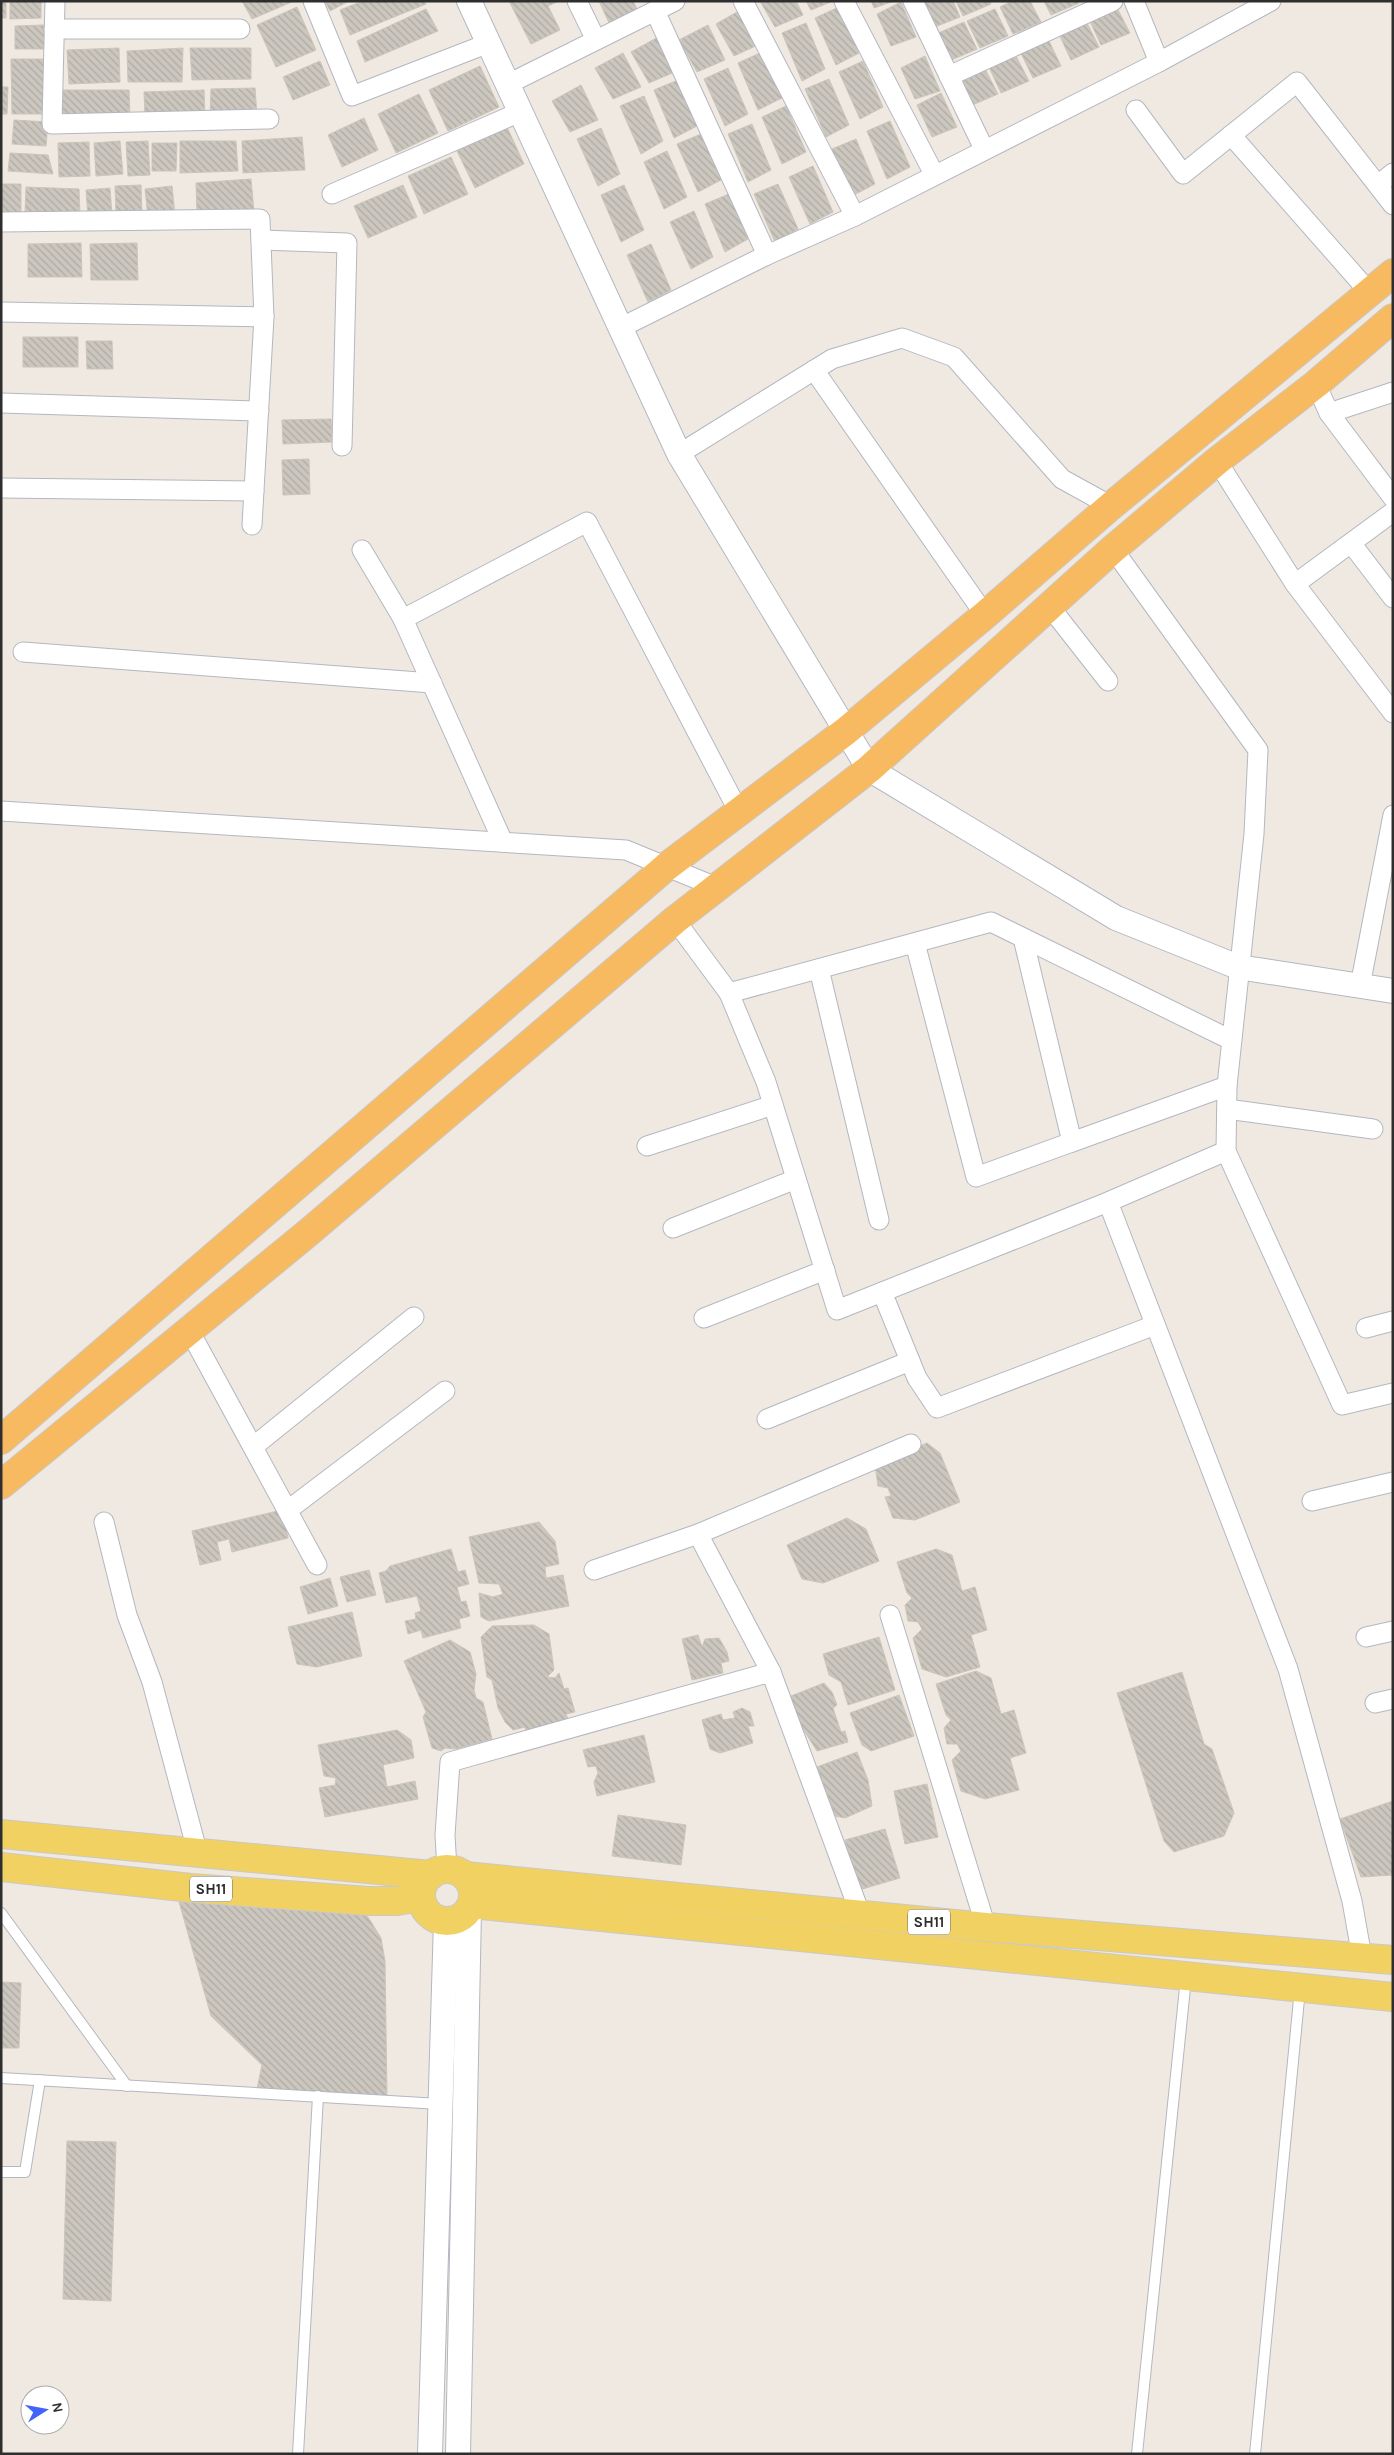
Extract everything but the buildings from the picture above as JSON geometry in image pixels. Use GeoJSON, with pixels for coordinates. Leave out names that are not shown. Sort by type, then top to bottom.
{"type":"FeatureCollection","features":[{"type":"Feature","properties":{"kind":"highway"},"geometry":{"type":"LineString","coordinates":[[1,1440],[666,866],[846,731],[985,616],[1111,506],[1393,273]]}},
{"type":"Feature","properties":{"kind":"highway"},"geometry":{"type":"LineString","coordinates":[[1,1485],[309,1232],[675,920],[869,769],[1114,549],[1217,461],[1316,384],[1393,318]]}},
{"type":"Feature","properties":{"kind":"main road"},"geometry":{"type":"LineString","coordinates":[[1,1834],[441,1879],[473,1889],[462,1912]]}},
{"type":"Feature","properties":{"kind":"main road","name":"SH11"},"geometry":{"type":"LineString","coordinates":[[1,1867],[201,1889],[369,1901],[397,1901],[441,1879],[986,1927],[1393,1960]]}},
{"type":"Feature","properties":{"kind":"main road","name":"SH11"},"geometry":{"type":"LineString","coordinates":[[441,1879],[427,1911],[432,1916],[462,1912],[1393,1997]]}},
{"type":"Feature","properties":{"kind":"street"},"geometry":{"type":"LineString","coordinates":[[54,1],[52,124],[269,120]]}},
{"type":"Feature","properties":{"kind":"street"},"geometry":{"type":"LineString","coordinates":[[313,1],[352,96],[489,43]]}},
{"type":"Feature","properties":{"kind":"street"},"geometry":{"type":"LineString","coordinates":[[469,1],[679,454],[869,769],[1116,918],[1238,967],[1393,991]]}},
{"type":"Feature","properties":{"kind":"street"},"geometry":{"type":"LineString","coordinates":[[577,1],[596,40]]}},
{"type":"Feature","properties":{"kind":"street"},"geometry":{"type":"LineString","coordinates":[[508,84],[675,1]]}},
{"type":"Feature","properties":{"kind":"street"},"geometry":{"type":"LineString","coordinates":[[743,1],[855,216]]}},
{"type":"Feature","properties":{"kind":"street"},"geometry":{"type":"LineString","coordinates":[[844,1],[934,174]]}},
{"type":"Feature","properties":{"kind":"street"},"geometry":{"type":"LineString","coordinates":[[913,1],[984,149]]}},
{"type":"Feature","properties":{"kind":"street"},"geometry":{"type":"LineString","coordinates":[[949,76],[1113,1]]}},
{"type":"Feature","properties":{"kind":"street"},"geometry":{"type":"LineString","coordinates":[[1134,1],[1159,62]]}},
{"type":"Feature","properties":{"kind":"street"},"geometry":{"type":"LineString","coordinates":[[620,328],[767,255],[855,216],[934,174],[1159,62],[1271,1]]}},
{"type":"Feature","properties":{"kind":"street"},"geometry":{"type":"LineString","coordinates":[[655,11],[767,255]]}},
{"type":"Feature","properties":{"kind":"street"},"geometry":{"type":"LineString","coordinates":[[54,29],[240,29]]}},
{"type":"Feature","properties":{"kind":"street"},"geometry":{"type":"LineString","coordinates":[[1136,110],[1183,174],[1297,82],[1393,205]]}},
{"type":"Feature","properties":{"kind":"street"},"geometry":{"type":"LineString","coordinates":[[332,194],[520,112]]}},
{"type":"Feature","properties":{"kind":"street"},"geometry":{"type":"LineString","coordinates":[[1231,135],[1370,293]]}},
{"type":"Feature","properties":{"kind":"street"},"geometry":{"type":"LineString","coordinates":[[1378,185],[1393,173]]}},
{"type":"Feature","properties":{"kind":"street"},"geometry":{"type":"LineString","coordinates":[[1,222],[260,219],[264,317],[252,524]]}},
{"type":"Feature","properties":{"kind":"street"},"geometry":{"type":"LineString","coordinates":[[261,240],[347,243],[342,446]]}},
{"type":"Feature","properties":{"kind":"street"},"geometry":{"type":"LineString","coordinates":[[1,312],[264,317]]}},
{"type":"Feature","properties":{"kind":"street"},"geometry":{"type":"LineString","coordinates":[[679,454],[832,359],[902,338],[954,357],[1062,479],[1111,506]]}},
{"type":"Feature","properties":{"kind":"street"},"geometry":{"type":"LineString","coordinates":[[814,370],[985,616]]}},
{"type":"Feature","properties":{"kind":"street"},"geometry":{"type":"LineString","coordinates":[[1316,384],[1329,413],[1385,476],[1393,498]]}},
{"type":"Feature","properties":{"kind":"street"},"geometry":{"type":"LineString","coordinates":[[1329,413],[1393,392]]}},
{"type":"Feature","properties":{"kind":"street"},"geometry":{"type":"LineString","coordinates":[[1,403],[259,411]]}},
{"type":"Feature","properties":{"kind":"street"},"geometry":{"type":"LineString","coordinates":[[1217,461],[1295,584],[1393,713]]}},
{"type":"Feature","properties":{"kind":"street"},"geometry":{"type":"LineString","coordinates":[[1,488],[254,491]]}},
{"type":"Feature","properties":{"kind":"street"},"geometry":{"type":"LineString","coordinates":[[1295,584],[1393,512]]}},
{"type":"Feature","properties":{"kind":"street"},"geometry":{"type":"LineString","coordinates":[[403,619],[587,522],[739,812]]}},
{"type":"Feature","properties":{"kind":"street"},"geometry":{"type":"LineString","coordinates":[[1351,543],[1393,598]]}},
{"type":"Feature","properties":{"kind":"street"},"geometry":{"type":"LineString","coordinates":[[1114,549],[1258,750],[1254,834],[1238,967],[1227,1086],[1226,1151],[1342,1405],[1393,1393]]}},
{"type":"Feature","properties":{"kind":"street"},"geometry":{"type":"LineString","coordinates":[[362,550],[403,619],[503,842]]}},
{"type":"Feature","properties":{"kind":"street"},"geometry":{"type":"LineString","coordinates":[[1050,607],[1108,681]]}},
{"type":"Feature","properties":{"kind":"street"},"geometry":{"type":"LineString","coordinates":[[22,652],[432,683]]}},
{"type":"Feature","properties":{"kind":"street"},"geometry":{"type":"LineString","coordinates":[[1,811],[626,850],[716,887]]}},
{"type":"Feature","properties":{"kind":"street"},"geometry":{"type":"LineString","coordinates":[[1360,986],[1393,815]]}},
{"type":"Feature","properties":{"kind":"street"},"geometry":{"type":"LineString","coordinates":[[675,920],[729,993],[774,1105],[837,1310],[1108,1202],[1226,1151]]}},
{"type":"Feature","properties":{"kind":"street"},"geometry":{"type":"LineString","coordinates":[[729,993],[991,922],[1232,1040]]}},
{"type":"Feature","properties":{"kind":"street"},"geometry":{"type":"LineString","coordinates":[[1023,938],[1072,1142]]}},
{"type":"Feature","properties":{"kind":"street"},"geometry":{"type":"LineString","coordinates":[[915,943],[976,1177],[1227,1086]]}},
{"type":"Feature","properties":{"kind":"street"},"geometry":{"type":"LineString","coordinates":[[819,969],[880,1220]]}},
{"type":"Feature","properties":{"kind":"street"},"geometry":{"type":"LineString","coordinates":[[647,1146],[774,1105]]}},
{"type":"Feature","properties":{"kind":"street"},"geometry":{"type":"LineString","coordinates":[[1227,1109],[1373,1129]]}},
{"type":"Feature","properties":{"kind":"street"},"geometry":{"type":"LineString","coordinates":[[673,1228],[796,1179]]}},
{"type":"Feature","properties":{"kind":"street"},"geometry":{"type":"LineString","coordinates":[[1108,1202],[1288,1669],[1352,1901],[1362,1957]]}},
{"type":"Feature","properties":{"kind":"street"},"geometry":{"type":"LineString","coordinates":[[704,1318],[825,1270]]}},
{"type":"Feature","properties":{"kind":"street"},"geometry":{"type":"LineString","coordinates":[[882,1292],[917,1378],[937,1408],[1155,1325]]}},
{"type":"Feature","properties":{"kind":"street"},"geometry":{"type":"LineString","coordinates":[[254,1446],[414,1317]]}},
{"type":"Feature","properties":{"kind":"street"},"geometry":{"type":"LineString","coordinates":[[1366,1328],[1393,1321]]}},
{"type":"Feature","properties":{"kind":"street"},"geometry":{"type":"LineString","coordinates":[[189,1330],[318,1565]]}},
{"type":"Feature","properties":{"kind":"street"},"geometry":{"type":"LineString","coordinates":[[767,1419],[910,1361]]}},
{"type":"Feature","properties":{"kind":"street"},"geometry":{"type":"LineString","coordinates":[[288,1510],[445,1391]]}},
{"type":"Feature","properties":{"kind":"street"},"geometry":{"type":"LineString","coordinates":[[594,1570],[698,1534],[911,1444]]}},
{"type":"Feature","properties":{"kind":"street"},"geometry":{"type":"LineString","coordinates":[[1312,1501],[1393,1482]]}},
{"type":"Feature","properties":{"kind":"street"},"geometry":{"type":"LineString","coordinates":[[104,1522],[127,1615],[152,1682],[198,1854]]}},
{"type":"Feature","properties":{"kind":"street"},"geometry":{"type":"LineString","coordinates":[[698,1534],[772,1672],[862,1916]]}},
{"type":"Feature","properties":{"kind":"street"},"geometry":{"type":"LineString","coordinates":[[890,1615],[986,1927]]}},
{"type":"Feature","properties":{"kind":"street"},"geometry":{"type":"LineString","coordinates":[[1366,1637],[1393,1631]]}},
{"type":"Feature","properties":{"kind":"street"},"geometry":{"type":"LineString","coordinates":[[441,1879],[450,1762],[772,1672]]}},
{"type":"Feature","properties":{"kind":"street"},"geometry":{"type":"LineString","coordinates":[[430,2454],[440,2104],[462,1912]]}},
{"type":"Feature","properties":{"kind":"street"},"geometry":{"type":"LineString","coordinates":[[458,2454],[462,1912]]}},
{"type":"Feature","properties":{"kind":"lane"},"geometry":{"type":"LineString","coordinates":[[1,1913],[127,2086]]}},
{"type":"Feature","properties":{"kind":"lane"},"geometry":{"type":"LineString","coordinates":[[1137,2454],[1186,1977]]}},
{"type":"Feature","properties":{"kind":"lane"},"geometry":{"type":"LineString","coordinates":[[1255,2454],[1300,1988]]}},
{"type":"Feature","properties":{"kind":"lane"},"geometry":{"type":"LineString","coordinates":[[1,2078],[440,2104]]}},
{"type":"Feature","properties":{"kind":"lane"},"geometry":{"type":"LineString","coordinates":[[1,2172],[25,2172],[40,2080]]}},
{"type":"Feature","properties":{"kind":"lane"},"geometry":{"type":"LineString","coordinates":[[298,2454],[318,2096]]}}]}
